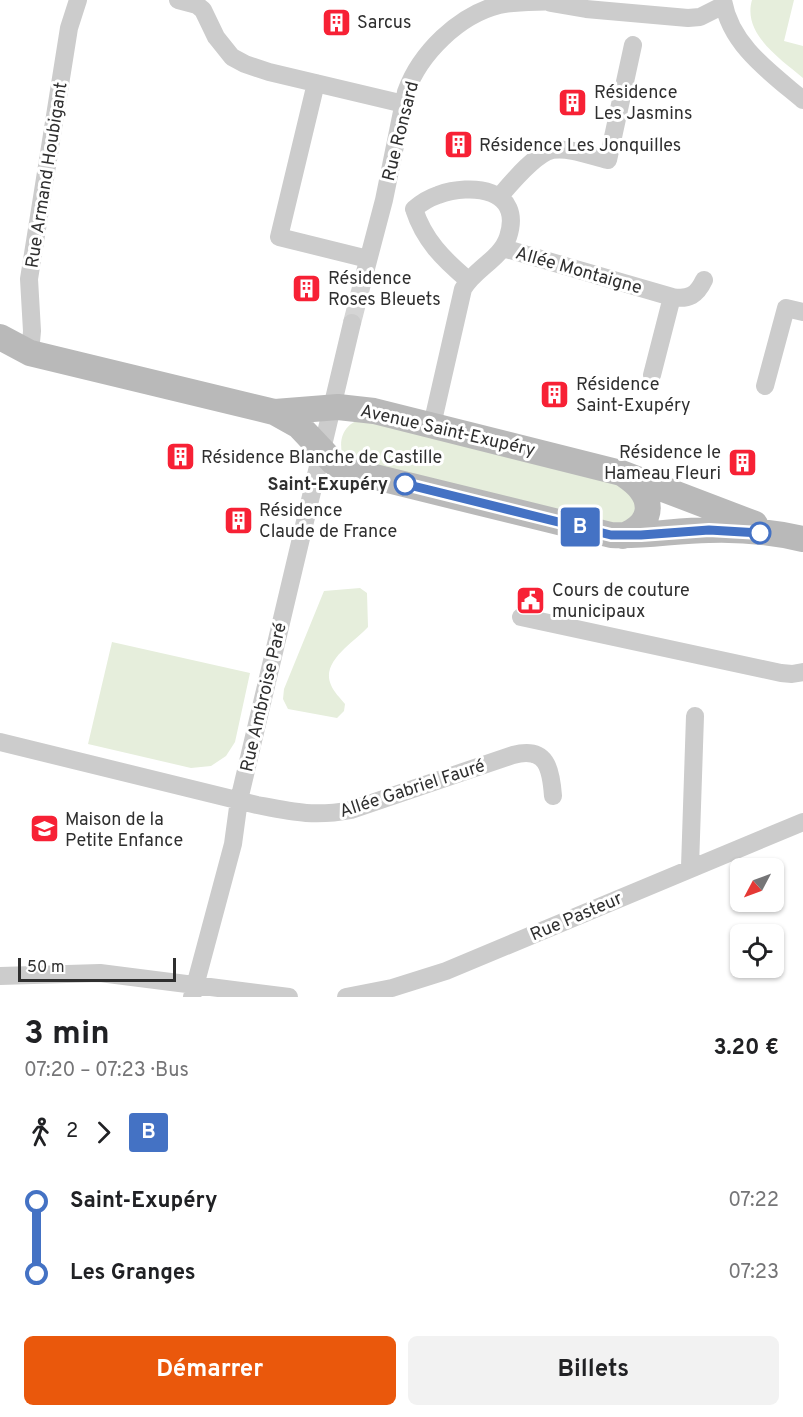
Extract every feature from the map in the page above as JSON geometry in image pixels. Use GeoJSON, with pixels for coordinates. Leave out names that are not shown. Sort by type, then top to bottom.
{"type":"FeatureCollection","features":[{"type":"Feature","properties":{"kind":"street","name":"Rue Armand Houbigant"},"geometry":{"type":"LineString","coordinates":[[30,352],[32,331],[29,279],[69,28],[78,0]]}},
{"type":"Feature","properties":{"kind":"street"},"geometry":{"type":"LineString","coordinates":[[178,0],[197,5],[203,10],[216,37],[232,57],[255,68],[404,104]]}},
{"type":"Feature","properties":{"kind":"street","name":"Rue Ronsard"},"geometry":{"type":"LineString","coordinates":[[316,83],[279,237],[366,268],[384,200],[410,81],[424,59],[440,41],[462,23],[500,5],[519,2],[557,1],[586,9],[688,18],[699,17],[724,2]]}},
{"type":"Feature","properties":{"kind":"street"},"geometry":{"type":"LineString","coordinates":[[724,2],[733,31],[750,53],[803,100]]}},
{"type":"Feature","properties":{"kind":"street"},"geometry":{"type":"LineString","coordinates":[[500,196],[515,179],[547,152],[563,150],[608,160],[633,45]]}},
{"type":"Feature","properties":{"kind":"street"},"geometry":{"type":"LineString","coordinates":[[384,200],[414,209],[431,198],[449,192],[492,192],[500,196],[510,214],[508,236],[503,248]]}},
{"type":"Feature","properties":{"kind":"street"},"geometry":{"type":"LineString","coordinates":[[414,209],[432,247],[468,280]]}},
{"type":"Feature","properties":{"kind":"street","name":"Allée Montaigne"},"geometry":{"type":"LineString","coordinates":[[432,425],[463,289],[468,280],[503,248],[672,297]]}},
{"type":"Feature","properties":{"kind":"street"},"geometry":{"type":"LineString","coordinates":[[652,375],[672,297],[688,298],[695,295],[704,280]]}},
{"type":"Feature","properties":{"kind":"street"},"geometry":{"type":"LineString","coordinates":[[765,386],[786,308],[803,312]]}},
{"type":"Feature","properties":{"kind":"street"},"geometry":{"type":"LineString","coordinates":[[331,408],[352,323]]}},
{"type":"Feature","properties":{"kind":"street","name":"Avenue Saint-Exupéry"},"geometry":{"type":"LineString","coordinates":[[0,337],[30,352],[274,412],[300,426],[333,462],[350,470],[623,536],[722,530],[766,533],[800,539]]}},
{"type":"Feature","properties":{"kind":"street","name":"Avenue Saint-Exupéry"},"geometry":{"type":"LineString","coordinates":[[0,357],[30,352]]}},
{"type":"Feature","properties":{"kind":"street","name":"Avenue Saint-Exupéry"},"geometry":{"type":"LineString","coordinates":[[274,412],[331,408],[360,409],[432,425],[621,473],[800,539]]}},
{"type":"Feature","properties":{"kind":"street","name":"Rue Ambroise Paré"},"geometry":{"type":"LineString","coordinates":[[194,991],[233,844],[239,800],[331,408]]}},
{"type":"Feature","properties":{"kind":"street","name":"Avenue Saint-Exupéry"},"geometry":{"type":"LineString","coordinates":[[621,473],[640,487],[645,495],[648,511],[644,524],[623,536]]}},
{"type":"Feature","properties":{"kind":"street"},"geometry":{"type":"LineString","coordinates":[[521,617],[781,673],[803,672]]}},
{"type":"Feature","properties":{"kind":"street"},"geometry":{"type":"LineString","coordinates":[[690,867],[694,716]]}},
{"type":"Feature","properties":{"kind":"street"},"geometry":{"type":"LineString","coordinates":[[0,742],[239,800]]}},
{"type":"Feature","properties":{"kind":"street","name":"Allée Gabriel Fauré"},"geometry":{"type":"LineString","coordinates":[[239,800],[295,812],[324,815],[360,807],[523,752],[531,752],[549,766],[552,774],[553,796]]}},
{"type":"Feature","properties":{"kind":"street","name":"Rue Pasteur"},"geometry":{"type":"LineString","coordinates":[[346,997],[392,988],[446,971],[690,867],[803,822]]}},
{"type":"Feature","properties":{"kind":"street"},"geometry":{"type":"LineString","coordinates":[[0,976],[100,973],[194,991],[289,997]]}},
{"type":"Feature","properties":{"kind":"green space"},"geometry":{"type":"Polygon","coordinates":[[[752,0],[794,0],[784,41],[803,46],[803,78],[775,54],[758,35],[750,12],[752,0]]]}},
{"type":"Feature","properties":{"kind":"green space"},"geometry":{"type":"Polygon","coordinates":[[[366,418],[501,450],[619,482],[637,499],[639,513],[630,524],[621,528],[354,464],[342,453],[343,434],[349,425],[366,418]]]}},
{"type":"Feature","properties":{"kind":"green space"},"geometry":{"type":"Polygon","coordinates":[[[360,588],[367,593],[368,627],[341,652],[330,668],[329,676],[332,687],[345,704],[344,711],[337,718],[288,709],[283,699],[284,689],[324,591],[360,588]]]}},
{"type":"Feature","properties":{"kind":"green space"},"geometry":{"type":"Polygon","coordinates":[[[112,642],[250,673],[235,742],[226,756],[211,766],[191,768],[88,744],[112,642]]]}},
{"type":"Feature","properties":{"kind":"tunnel"},"geometry":{"type":"LineString","coordinates":[[352,323],[364,276]]}},
{"type":"Feature","properties":{"kind":"bus line","name":"B"},"geometry":{"type":"LineString","coordinates":[[405,484],[611,535],[709,530],[760,533]]}},
{"type":"Feature","properties":{"kind":"place","name":"Sarcus"},"geometry":{"type":"Point","coordinates":[336,22]}},
{"type":"Feature","properties":{"kind":"place","name":"Résidence Les Jasmins"},"geometry":{"type":"Point","coordinates":[573,102]}},
{"type":"Feature","properties":{"kind":"place","name":"Résidence Les Jonquilles"},"geometry":{"type":"Point","coordinates":[458,145]}},
{"type":"Feature","properties":{"kind":"place","name":"Résidence Roses Bleuets"},"geometry":{"type":"Point","coordinates":[307,288]}},
{"type":"Feature","properties":{"kind":"place","name":"Résidence Saint-Exupéry"},"geometry":{"type":"Point","coordinates":[555,394]}},
{"type":"Feature","properties":{"kind":"place","name":"Résidence Blanche de Castille"},"geometry":{"type":"Point","coordinates":[180,457]}},
{"type":"Feature","properties":{"kind":"place","name":"Résidence le Hameau Fleuri"},"geometry":{"type":"Point","coordinates":[742,462]}},
{"type":"Feature","properties":{"kind":"place","name":"Saint-Exupéry"},"geometry":{"type":"Point","coordinates":[405,484]}},
{"type":"Feature","properties":{"kind":"place","name":"Résidence Claude de France"},"geometry":{"type":"Point","coordinates":[238,520]}},
{"type":"Feature","properties":{"kind":"place","name":"Cours de couture municipaux"},"geometry":{"type":"Point","coordinates":[531,600]}},
{"type":"Feature","properties":{"kind":"place","name":"Maison de la Petite Enfance"},"geometry":{"type":"Point","coordinates":[44,829]}}]}
